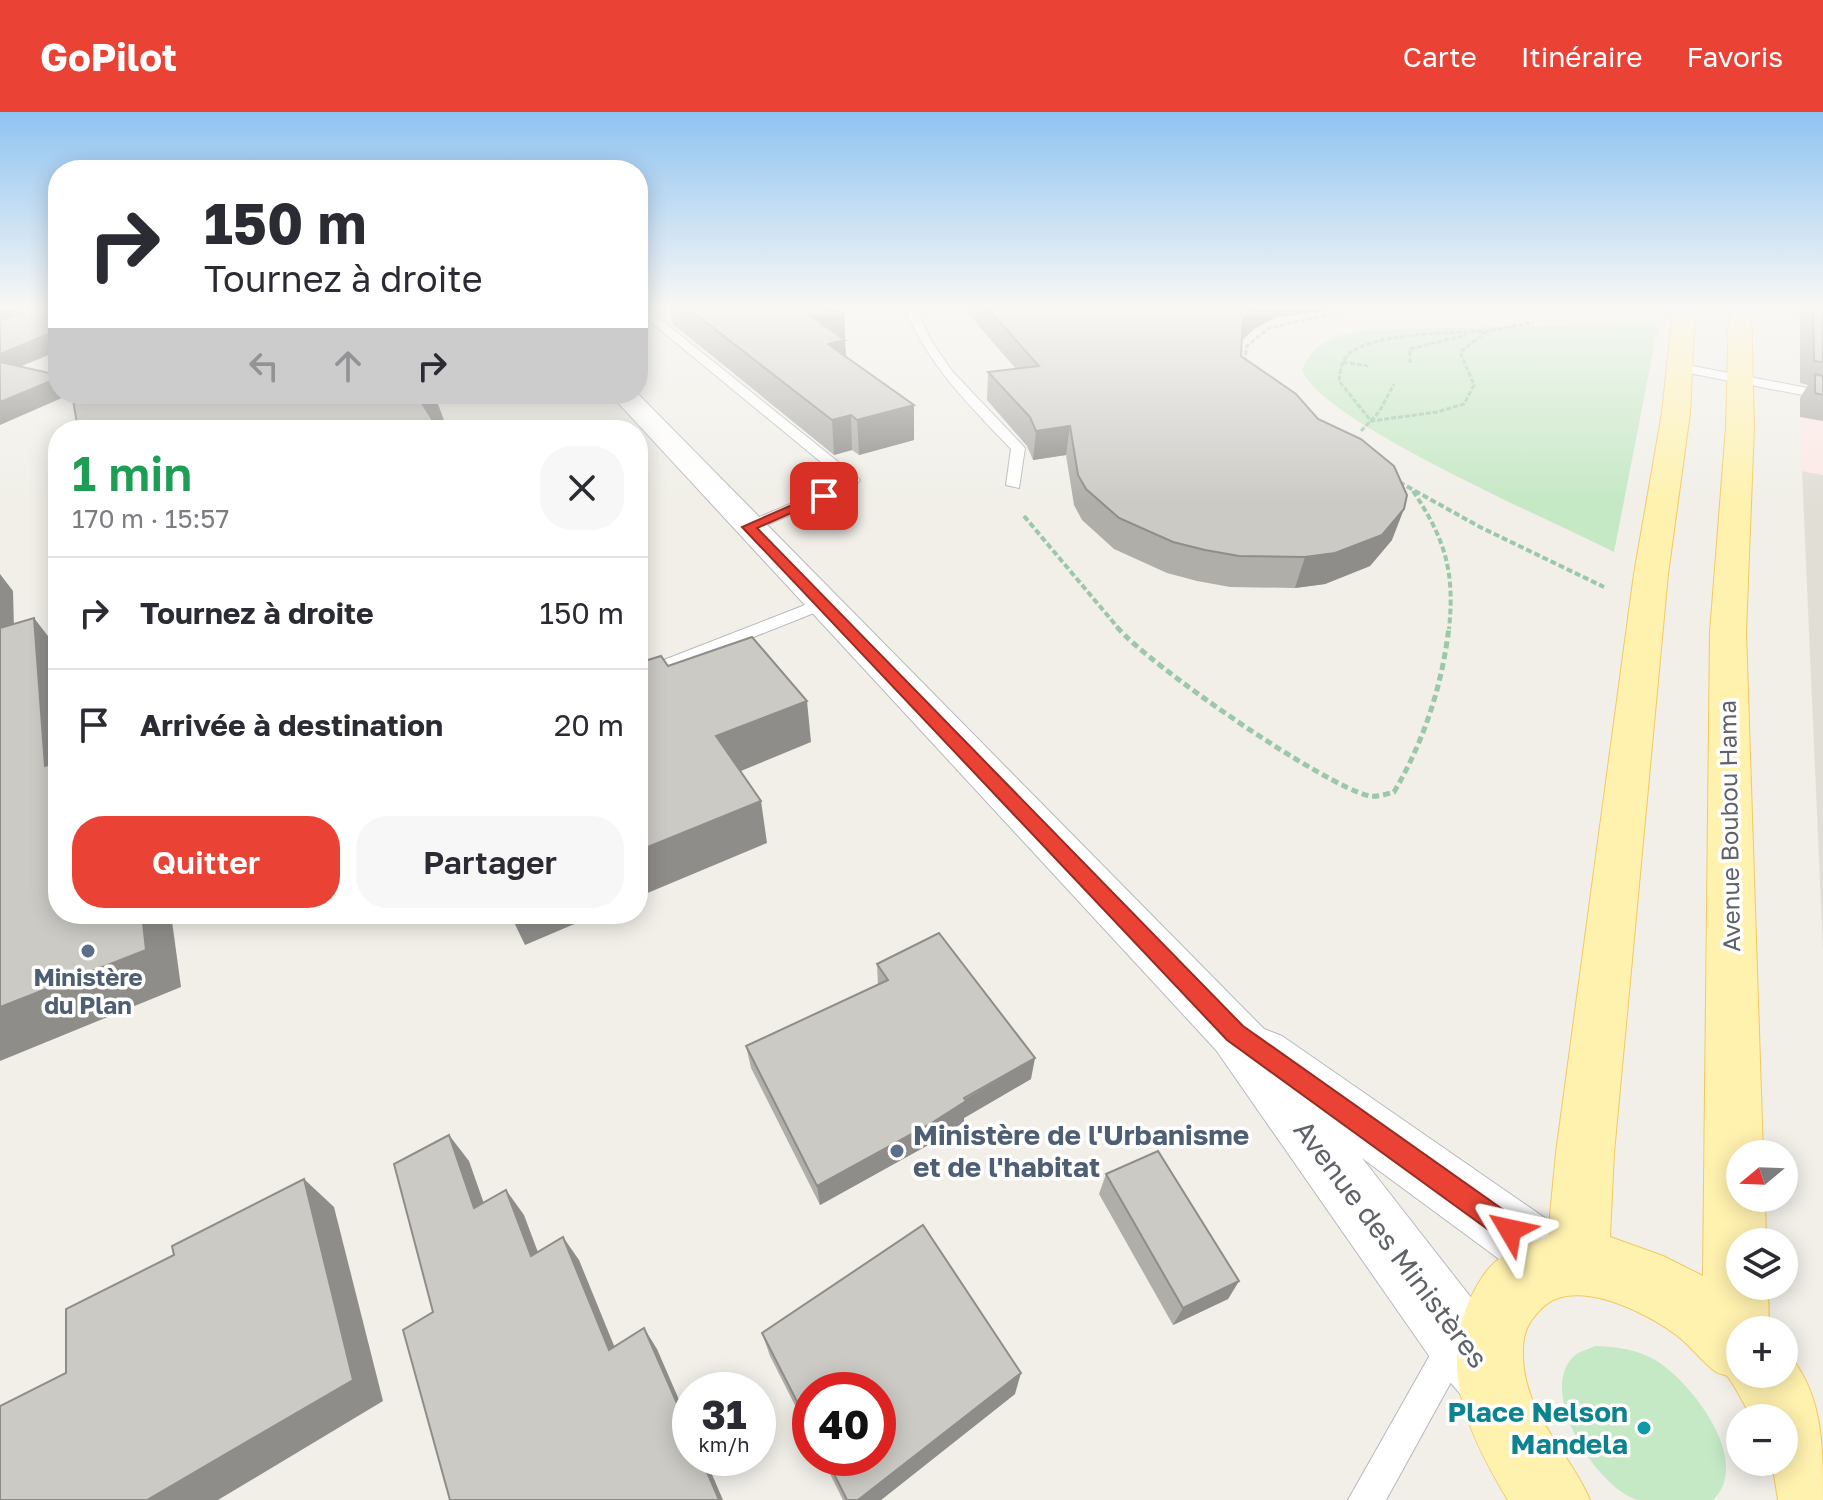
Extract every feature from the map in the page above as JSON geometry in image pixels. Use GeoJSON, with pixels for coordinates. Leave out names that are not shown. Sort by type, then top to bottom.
{"type":"FeatureCollection","features":[{"type":"Feature","properties":{"kind":"main road"},"geometry":{"type":"LineString","coordinates":[[1568,1265],[1585,1153],[1647,609],[1676,413],[1677,374]]}},
{"type":"Feature","properties":{"kind":"main road","name":"Avenue Boubou Hama"},"geometry":{"type":"LineString","coordinates":[[1738,374],[1740,427],[1728,632],[1768,1316]]}},
{"type":"Feature","properties":{"kind":"main road"},"geometry":{"type":"LineString","coordinates":[[1553,1500],[1536,1481],[1506,1428],[1474,1358],[1490,1335],[1502,1301],[1526,1278],[1568,1265],[1615,1269],[1657,1285],[1698,1310],[1726,1338]]}},
{"type":"Feature","properties":{"kind":"main road"},"geometry":{"type":"LineString","coordinates":[[1773,1388],[1813,1477],[1815,1500]]}},
{"type":"Feature","properties":{"kind":"street","name":"Avenue des Ministères"},"geometry":{"type":"LineString","coordinates":[[632,404],[648,420]]}},
{"type":"Feature","properties":{"kind":"street","name":"Avenue des Ministères"},"geometry":{"type":"LineString","coordinates":[[648,420],[1235,1033],[1474,1358]]}},
{"type":"Feature","properties":{"kind":"street","name":"Avenue des Ministères"},"geometry":{"type":"LineString","coordinates":[[1235,1033],[1568,1265]]}},
{"type":"Feature","properties":{"kind":"lane"},"geometry":{"type":"LineString","coordinates":[[721,374],[852,480],[849,485],[749,527]]}},
{"type":"Feature","properties":{"kind":"lane"},"geometry":{"type":"LineString","coordinates":[[947,374],[1018,448],[1014,485]]}},
{"type":"Feature","properties":{"kind":"lane"},"geometry":{"type":"LineString","coordinates":[[1715,374],[1823,395]]}},
{"type":"Feature","properties":{"kind":"lane"},"geometry":{"type":"LineString","coordinates":[[648,673],[823,603]]}},
{"type":"Feature","properties":{"kind":"lane"},"geometry":{"type":"LineString","coordinates":[[1366,1500],[1474,1358]]}},
{"type":"Feature","properties":{"kind":"path"},"geometry":{"type":"LineString","coordinates":[[1341,374],[1339,381],[1371,421]]}},
{"type":"Feature","properties":{"kind":"path"},"geometry":{"type":"LineString","coordinates":[[1371,421],[1437,412],[1464,404],[1474,385],[1469,374]]}},
{"type":"Feature","properties":{"kind":"path"},"geometry":{"type":"LineString","coordinates":[[1361,431],[1371,421],[1394,384]]}},
{"type":"Feature","properties":{"kind":"path"},"geometry":{"type":"LineString","coordinates":[[1387,475],[1647,609]]}},
{"type":"Feature","properties":{"kind":"path"},"geometry":{"type":"LineString","coordinates":[[1024,516],[1126,638],[1201,696],[1325,776],[1373,797],[1394,792],[1408,772],[1424,733],[1452,620],[1447,554],[1439,532],[1413,491]]}},
{"type":"Feature","properties":{"kind":"shaded area"},"geometry":{"type":"Polygon","coordinates":[[[1798,374],[1823,374],[1823,475],[1802,471],[1798,374]]]}},
{"type":"Feature","properties":{"kind":"shaded area"},"geometry":{"type":"Polygon","coordinates":[[[1802,471],[1823,475],[1823,951],[1802,471]]]}},
{"type":"Feature","properties":{"kind":"green space"},"geometry":{"type":"Polygon","coordinates":[[[1305,374],[1649,374],[1614,552],[1494,495],[1393,442],[1350,416],[1318,391],[1305,374]]]}},
{"type":"Feature","properties":{"kind":"green space","name":"Place Nelson Mandela"},"geometry":{"type":"Polygon","coordinates":[[[1595,1346],[1641,1353],[1669,1370],[1685,1385],[1700,1403],[1722,1444],[1726,1465],[1724,1484],[1713,1500],[1638,1500],[1622,1492],[1606,1478],[1577,1438],[1567,1416],[1562,1393],[1564,1373],[1573,1357],[1595,1346]]]}},
{"type":"Feature","properties":{"kind":"building"},"geometry":{"type":"Polygon","coordinates":[[[0,374],[48,374],[48,382],[0,402],[0,374]]]}},
{"type":"Feature","properties":{"kind":"building"},"geometry":{"type":"Polygon","coordinates":[[[772,374],[870,374],[914,405],[857,420],[851,415],[832,420],[772,374]]]}},
{"type":"Feature","properties":{"kind":"building"},"geometry":{"type":"Polygon","coordinates":[[[990,374],[1267,374],[1296,394],[1318,419],[1361,439],[1394,466],[1407,495],[1404,509],[1382,535],[1335,553],[1305,557],[1239,556],[1205,550],[1173,542],[1119,518],[1086,489],[1078,475],[1070,426],[1036,431],[1030,417],[990,374]]]}},
{"type":"Feature","properties":{"kind":"building"},"geometry":{"type":"Polygon","coordinates":[[[1815,374],[1823,376],[1823,395],[1815,393],[1815,374]]]}},
{"type":"Feature","properties":{"kind":"building"},"geometry":{"type":"Polygon","coordinates":[[[74,404],[423,404],[433,420],[76,420],[74,404]]]}},
{"type":"Feature","properties":{"kind":"building"},"geometry":{"type":"Polygon","coordinates":[[[34,618],[45,766],[48,765],[48,924],[143,924],[146,950],[0,1007],[0,628],[34,618]]]}},
{"type":"Feature","properties":{"kind":"building"},"geometry":{"type":"Polygon","coordinates":[[[752,637],[807,701],[716,736],[761,801],[648,847],[648,660],[661,656],[668,666],[752,637]]]}},
{"type":"Feature","properties":{"kind":"building"},"geometry":{"type":"Polygon","coordinates":[[[939,933],[1035,1058],[964,1098],[966,1101],[930,1124],[817,1186],[746,1046],[888,980],[877,964],[939,933]]]}},
{"type":"Feature","properties":{"kind":"building"},"geometry":{"type":"Polygon","coordinates":[[[449,1135],[474,1208],[506,1190],[531,1256],[563,1237],[609,1350],[644,1328],[672,1392],[672,1476],[709,1476],[719,1500],[450,1500],[403,1330],[433,1312],[394,1164],[449,1135]]]}},
{"type":"Feature","properties":{"kind":"building"},"geometry":{"type":"Polygon","coordinates":[[[1158,1151],[1239,1281],[1183,1308],[1106,1174],[1158,1151]]]}},
{"type":"Feature","properties":{"kind":"building"},"geometry":{"type":"Polygon","coordinates":[[[304,1179],[353,1380],[147,1500],[0,1500],[0,1406],[66,1373],[66,1309],[174,1255],[172,1246],[304,1179]]]}},
{"type":"Feature","properties":{"kind":"building"},"geometry":{"type":"Polygon","coordinates":[[[923,1225],[1021,1373],[896,1470],[896,1372],[792,1372],[792,1392],[762,1333],[923,1225]]]}},
{"type":"Feature","properties":{"kind":"building"},"geometry":{"type":"Polygon","coordinates":[[[835,1476],[889,1476],[858,1500],[847,1500],[835,1476]]]}},
{"type":"Feature","properties":{"kind":"place","name":"Ministère du Plan"},"geometry":{"type":"Point","coordinates":[88,951]}},
{"type":"Feature","properties":{"kind":"place","name":"Ministère de l'Urbanisme et de l'habitat"},"geometry":{"type":"Point","coordinates":[897,1151]}},
{"type":"Feature","properties":{"kind":"place","name":"Place Nelson Mandela"},"geometry":{"type":"Point","coordinates":[1644,1428]}},
{"type":"Feature","properties":{"kind":"route"},"geometry":{"type":"LineString","coordinates":[[824,496],[749,527],[1235,1033],[1510,1230]]}}]}
